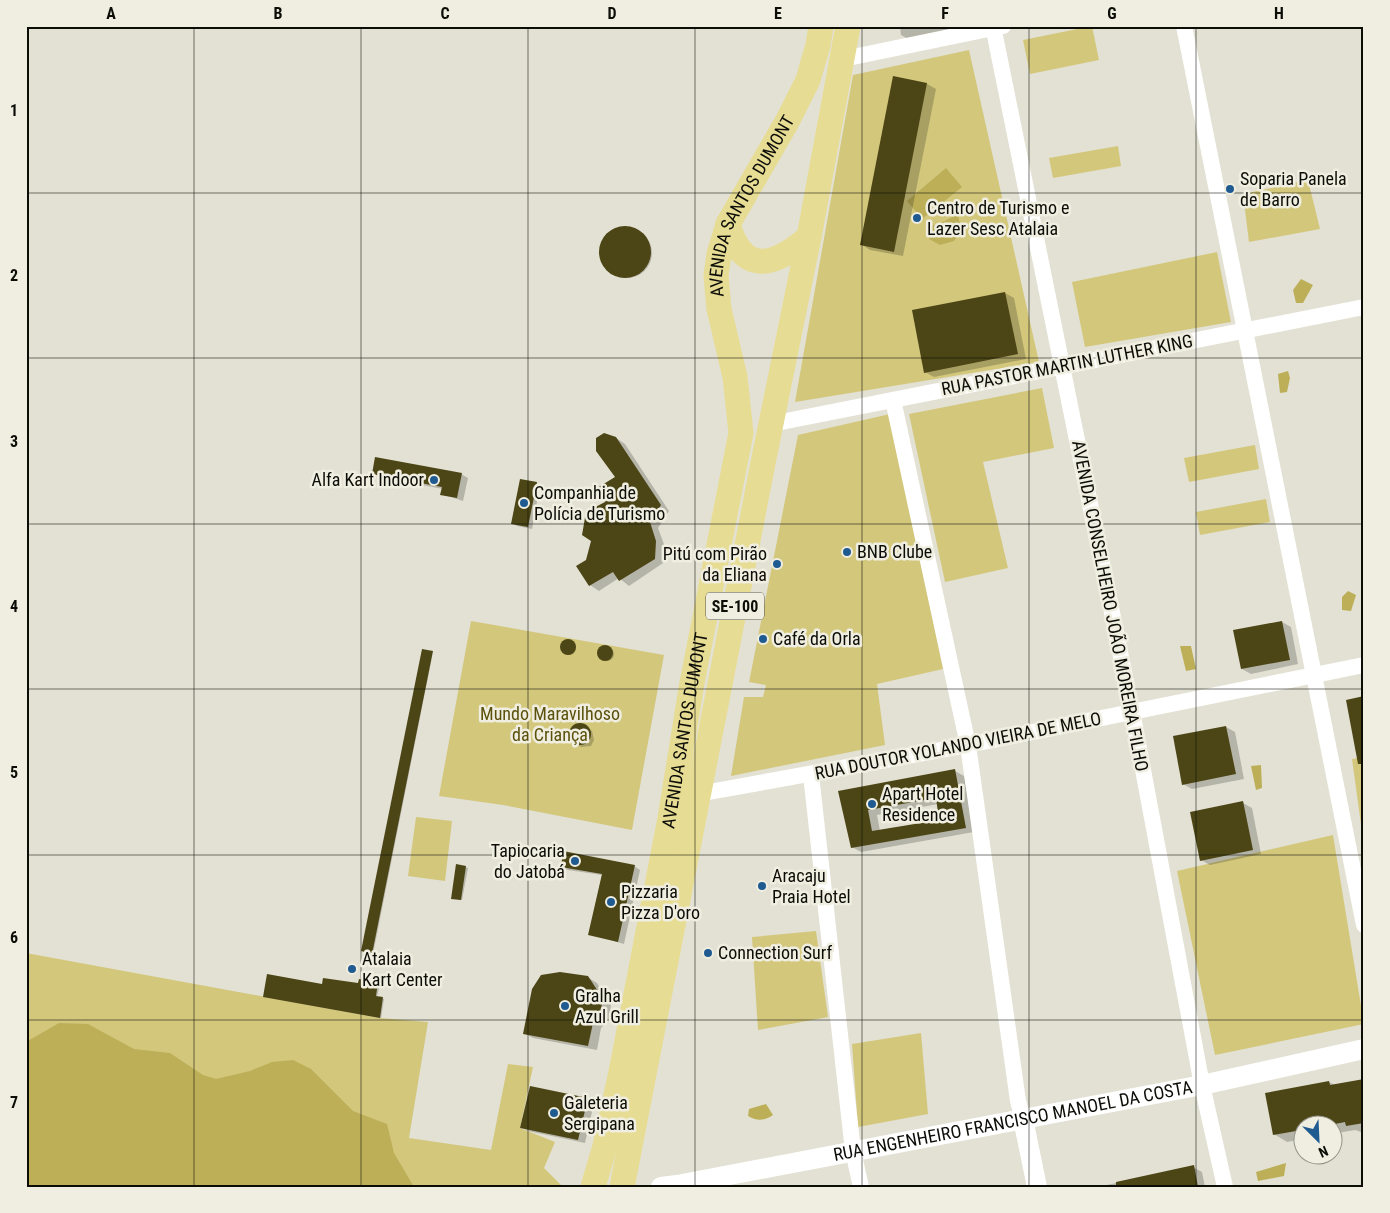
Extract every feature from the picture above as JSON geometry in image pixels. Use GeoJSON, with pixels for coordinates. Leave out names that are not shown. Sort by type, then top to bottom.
{"type":"FeatureCollection","features":[{"type":"Feature","properties":{"kind":"main road","name":"AVENIDA SANTOS DUMONT"},"geometry":{"type":"LineString","coordinates":[[593,1187],[605,1146],[621,1072],[670,818],[692,683],[741,433],[738,394],[720,309],[716,276],[728,224],[788,120],[808,80],[818,45],[821,26]]}},
{"type":"Feature","properties":{"kind":"main road","name":"AVENIDA SANTOS DUMONT"},"geometry":{"type":"LineString","coordinates":[[622,1187],[771,424],[810,237],[848,26]]}},
{"type":"Feature","properties":{"kind":"main road"},"geometry":{"type":"LineString","coordinates":[[728,224],[738,248],[756,262],[766,262],[782,257],[810,237]]}},
{"type":"Feature","properties":{"kind":"main road"},"geometry":{"type":"LineString","coordinates":[[682,650],[692,683]]}},
{"type":"Feature","properties":{"kind":"street"},"geometry":{"type":"LineString","coordinates":[[1184,26],[1364,925]]}},
{"type":"Feature","properties":{"kind":"street"},"geometry":{"type":"LineString","coordinates":[[843,59],[997,27]]}},
{"type":"Feature","properties":{"kind":"street","name":"AVENIDA CONSELHEIRO JOÃO MOREIRA FILHO"},"geometry":{"type":"LineString","coordinates":[[997,27],[1061,365],[1132,711],[1202,1085],[1225,1187]]}},
{"type":"Feature","properties":{"kind":"street","name":"RUA PASTOR MARTIN LUTHER KING"},"geometry":{"type":"LineString","coordinates":[[771,424],[1061,365],[1364,307]]}},
{"type":"Feature","properties":{"kind":"street"},"geometry":{"type":"LineString","coordinates":[[893,400],[968,746],[1018,1101],[1037,1187]]}},
{"type":"Feature","properties":{"kind":"street","name":"RUA DOUTOR YOLANDO VIEIRA DE MELO"},"geometry":{"type":"LineString","coordinates":[[698,794],[968,746],[1364,665]]}},
{"type":"Feature","properties":{"kind":"street"},"geometry":{"type":"LineString","coordinates":[[812,775],[853,1151],[861,1187]]}},
{"type":"Feature","properties":{"kind":"street","name":"RUA ENGENHEIRO FRANCISCO MANOEL DA COSTA"},"geometry":{"type":"LineString","coordinates":[[672,1186],[1202,1085],[1364,1049]]}},
{"type":"Feature","properties":{"kind":"green space"},"geometry":{"type":"Polygon","coordinates":[[[1092,26],[1099,60],[1030,74],[1023,40],[1092,26]]]}},
{"type":"Feature","properties":{"kind":"green space","name":"Centro de Turismo e Lazer Sesc Atalaia"},"geometry":{"type":"Polygon","coordinates":[[[969,50],[1039,362],[795,402],[853,75],[969,50]]]}},
{"type":"Feature","properties":{"kind":"green space"},"geometry":{"type":"Polygon","coordinates":[[[1118,146],[1121,166],[1053,178],[1049,158],[1118,146]]]}},
{"type":"Feature","properties":{"kind":"green space"},"geometry":{"type":"Polygon","coordinates":[[[1308,180],[1320,229],[1249,242],[1243,194],[1308,180]]]}},
{"type":"Feature","properties":{"kind":"green space"},"geometry":{"type":"Polygon","coordinates":[[[1217,252],[1231,322],[1085,347],[1072,282],[1217,252]]]}},
{"type":"Feature","properties":{"kind":"green space"},"geometry":{"type":"Polygon","coordinates":[[[1042,388],[1054,448],[983,462],[1008,568],[945,582],[909,414],[1042,388]]]}},
{"type":"Feature","properties":{"kind":"green space","name":"BNB Clube"},"geometry":{"type":"Polygon","coordinates":[[[890,414],[943,669],[877,684],[885,745],[731,776],[744,697],[763,697],[766,685],[749,682],[798,435],[890,414]]]}},
{"type":"Feature","properties":{"kind":"green space"},"geometry":{"type":"Polygon","coordinates":[[[1255,445],[1259,469],[1189,482],[1184,458],[1255,445]]]}},
{"type":"Feature","properties":{"kind":"green space"},"geometry":{"type":"Polygon","coordinates":[[[1266,499],[1270,522],[1200,535],[1196,512],[1266,499]]]}},
{"type":"Feature","properties":{"kind":"green space","name":"Mundo Maravilhoso da Criança"},"geometry":{"type":"Polygon","coordinates":[[[471,621],[664,655],[632,830],[503,805],[439,796],[471,621]]]}},
{"type":"Feature","properties":{"kind":"green space"},"geometry":{"type":"Polygon","coordinates":[[[1364,757],[1364,846],[1352,759],[1364,757]]]}},
{"type":"Feature","properties":{"kind":"green space"},"geometry":{"type":"Polygon","coordinates":[[[416,817],[452,821],[445,881],[408,876],[416,817]]]}},
{"type":"Feature","properties":{"kind":"green space"},"geometry":{"type":"Polygon","coordinates":[[[1333,835],[1364,1024],[1215,1055],[1177,871],[1333,835]]]}},
{"type":"Feature","properties":{"kind":"green space"},"geometry":{"type":"Polygon","coordinates":[[[816,931],[828,1017],[758,1030],[752,937],[816,931]]]}},
{"type":"Feature","properties":{"kind":"green space"},"geometry":{"type":"Polygon","coordinates":[[[26,953],[380,1018],[428,1022],[409,1138],[491,1150],[508,1064],[533,1067],[520,1128],[555,1142],[544,1168],[563,1187],[26,1187],[26,953]]]}},
{"type":"Feature","properties":{"kind":"green space"},"geometry":{"type":"Polygon","coordinates":[[[921,1033],[928,1114],[858,1127],[852,1044],[921,1033]]]}},
{"type":"Feature","properties":{"kind":"shaded area"},"geometry":{"type":"Polygon","coordinates":[[[946,168],[962,187],[922,219],[907,201],[946,168]]]}},
{"type":"Feature","properties":{"kind":"shaded area"},"geometry":{"type":"Polygon","coordinates":[[[958,215],[961,230],[954,241],[940,245],[929,239],[931,225],[939,224],[958,215]]]}},
{"type":"Feature","properties":{"kind":"shaded area"},"geometry":{"type":"Polygon","coordinates":[[[1301,279],[1313,285],[1303,303],[1296,303],[1293,290],[1301,279]]]}},
{"type":"Feature","properties":{"kind":"shaded area"},"geometry":{"type":"Polygon","coordinates":[[[1288,371],[1290,378],[1287,392],[1280,393],[1278,374],[1288,371]]]}},
{"type":"Feature","properties":{"kind":"shaded area"},"geometry":{"type":"Polygon","coordinates":[[[1348,591],[1356,595],[1351,611],[1342,610],[1342,597],[1348,591]]]}},
{"type":"Feature","properties":{"kind":"shaded area"},"geometry":{"type":"Polygon","coordinates":[[[1180,646],[1191,646],[1196,669],[1186,671],[1180,646]]]}},
{"type":"Feature","properties":{"kind":"shaded area"},"geometry":{"type":"Polygon","coordinates":[[[1261,765],[1262,788],[1256,790],[1251,766],[1261,765]]]}},
{"type":"Feature","properties":{"kind":"shaded area"},"geometry":{"type":"Polygon","coordinates":[[[59,1023],[88,1024],[134,1049],[170,1053],[203,1075],[216,1079],[250,1071],[272,1062],[293,1060],[311,1069],[353,1111],[387,1124],[394,1153],[414,1187],[26,1187],[26,1042],[59,1023]]]}},
{"type":"Feature","properties":{"kind":"shaded area"},"geometry":{"type":"Polygon","coordinates":[[[766,1104],[773,1115],[760,1120],[748,1116],[749,1109],[766,1104]]]}},
{"type":"Feature","properties":{"kind":"shaded area"},"geometry":{"type":"Polygon","coordinates":[[[1286,1163],[1284,1176],[1258,1181],[1256,1172],[1286,1163]]]}},
{"type":"Feature","properties":{"kind":"building"},"geometry":{"type":"Polygon","coordinates":[[[893,76],[927,83],[894,252],[860,245],[893,76]]]}},
{"type":"Feature","properties":{"kind":"building"},"geometry":{"type":"Polygon","coordinates":[[[625,226],[635,228],[643,234],[649,242],[651,252],[649,262],[643,270],[635,276],[625,278],[615,276],[607,270],[601,262],[599,252],[601,242],[607,234],[615,228],[625,226]]]}},
{"type":"Feature","properties":{"kind":"building"},"geometry":{"type":"Polygon","coordinates":[[[1005,292],[1018,354],[924,373],[912,310],[1005,292]]]}},
{"type":"Feature","properties":{"kind":"building"},"geometry":{"type":"Polygon","coordinates":[[[604,433],[616,437],[661,505],[650,522],[656,541],[655,559],[619,581],[613,572],[589,586],[576,566],[586,560],[591,541],[582,535],[586,512],[605,502],[597,488],[615,477],[596,451],[596,438],[604,433]]]}},
{"type":"Feature","properties":{"kind":"building","name":"Alfa Kart Indoor"},"geometry":{"type":"Polygon","coordinates":[[[375,457],[462,473],[457,498],[440,495],[442,487],[372,474],[375,457]]]}},
{"type":"Feature","properties":{"kind":"building","name":"Companhia de Polícia de Turismo"},"geometry":{"type":"Polygon","coordinates":[[[520,479],[537,482],[528,527],[511,524],[520,479]]]}},
{"type":"Feature","properties":{"kind":"building"},"geometry":{"type":"Polygon","coordinates":[[[1282,621],[1290,660],[1241,669],[1233,630],[1282,621]]]}},
{"type":"Feature","properties":{"kind":"building"},"geometry":{"type":"Polygon","coordinates":[[[568,639],[574,641],[576,647],[574,653],[568,655],[562,653],[560,647],[562,641],[568,639]]]}},
{"type":"Feature","properties":{"kind":"building"},"geometry":{"type":"Polygon","coordinates":[[[605,645],[611,647],[613,653],[611,659],[605,661],[599,659],[597,653],[599,647],[605,645]]]}},
{"type":"Feature","properties":{"kind":"building"},"geometry":{"type":"Polygon","coordinates":[[[422,649],[433,651],[372,954],[361,951],[422,649]]]}},
{"type":"Feature","properties":{"kind":"building"},"geometry":{"type":"Polygon","coordinates":[[[1364,696],[1364,764],[1358,764],[1346,700],[1364,696]]]}},
{"type":"Feature","properties":{"kind":"building"},"geometry":{"type":"Polygon","coordinates":[[[576,723],[584,723],[591,730],[591,738],[584,745],[576,745],[569,738],[569,730],[576,723]]]}},
{"type":"Feature","properties":{"kind":"building"},"geometry":{"type":"Polygon","coordinates":[[[1226,726],[1236,774],[1182,785],[1173,736],[1226,726]]]}},
{"type":"Feature","properties":{"kind":"building","name":"Apart Hotel Residence"},"geometry":{"type":"Polygon","coordinates":[[[955,769],[966,828],[851,848],[838,791],[955,769]],[[936,798],[868,810],[872,831],[939,820],[936,798]]]}},
{"type":"Feature","properties":{"kind":"building"},"geometry":{"type":"Polygon","coordinates":[[[1243,801],[1253,850],[1200,861],[1190,812],[1243,801]]]}},
{"type":"Feature","properties":{"kind":"building","name":"Pizzaria Pizza D'oro"},"geometry":{"type":"Polygon","coordinates":[[[563,851],[635,865],[618,942],[588,935],[602,874],[561,867],[563,851]]]}},
{"type":"Feature","properties":{"kind":"building"},"geometry":{"type":"Polygon","coordinates":[[[456,864],[466,866],[461,900],[451,899],[456,864]]]}},
{"type":"Feature","properties":{"kind":"building","name":"Gralha Azul Grill"},"geometry":{"type":"Polygon","coordinates":[[[560,972],[588,976],[603,999],[600,1013],[593,1023],[588,1046],[523,1034],[532,989],[541,975],[560,972]]]}},
{"type":"Feature","properties":{"kind":"building"},"geometry":{"type":"Polygon","coordinates":[[[267,974],[322,984],[323,978],[358,983],[359,979],[378,982],[376,996],[383,997],[380,1018],[263,997],[267,974]]]}},
{"type":"Feature","properties":{"kind":"building"},"geometry":{"type":"Polygon","coordinates":[[[1364,1079],[1364,1123],[1346,1126],[1345,1122],[1342,1123],[1342,1116],[1292,1116],[1292,1132],[1273,1135],[1265,1093],[1329,1081],[1330,1085],[1364,1079]]]}},
{"type":"Feature","properties":{"kind":"building","name":"Galeteria Sergipana"},"geometry":{"type":"Polygon","coordinates":[[[530,1086],[588,1098],[578,1140],[520,1128],[530,1086]]]}},
{"type":"Feature","properties":{"kind":"building"},"geometry":{"type":"Polygon","coordinates":[[[1194,1165],[1198,1187],[1116,1187],[1116,1182],[1194,1165]]]}},
{"type":"Feature","properties":{"kind":"place","name":"Soparia Panela de Barro"},"geometry":{"type":"Point","coordinates":[1230,189]}},
{"type":"Feature","properties":{"kind":"place","name":"Centro de Turismo e Lazer Sesc Atalaia"},"geometry":{"type":"Point","coordinates":[917,218]}},
{"type":"Feature","properties":{"kind":"place","name":"Alfa Kart Indoor"},"geometry":{"type":"Point","coordinates":[434,480]}},
{"type":"Feature","properties":{"kind":"place","name":"Companhia de Polícia de Turismo"},"geometry":{"type":"Point","coordinates":[524,503]}},
{"type":"Feature","properties":{"kind":"place","name":"BNB Clube"},"geometry":{"type":"Point","coordinates":[847,552]}},
{"type":"Feature","properties":{"kind":"place","name":"Pitú com Pirão da Eliana"},"geometry":{"type":"Point","coordinates":[777,564]}},
{"type":"Feature","properties":{"kind":"place","name":"Café da Orla"},"geometry":{"type":"Point","coordinates":[763,639]}},
{"type":"Feature","properties":{"kind":"place","name":"Apart Hotel Residence"},"geometry":{"type":"Point","coordinates":[872,804]}},
{"type":"Feature","properties":{"kind":"place","name":"Tapiocaria do Jatobá"},"geometry":{"type":"Point","coordinates":[575,861]}},
{"type":"Feature","properties":{"kind":"place","name":"Aracaju Praia Hotel"},"geometry":{"type":"Point","coordinates":[762,886]}},
{"type":"Feature","properties":{"kind":"place","name":"Pizzaria Pizza D'oro"},"geometry":{"type":"Point","coordinates":[611,902]}},
{"type":"Feature","properties":{"kind":"place","name":"Connection Surf"},"geometry":{"type":"Point","coordinates":[708,953]}},
{"type":"Feature","properties":{"kind":"place","name":"Atalaia Kart Center"},"geometry":{"type":"Point","coordinates":[352,969]}},
{"type":"Feature","properties":{"kind":"place","name":"Gralha Azul Grill"},"geometry":{"type":"Point","coordinates":[565,1006]}},
{"type":"Feature","properties":{"kind":"place","name":"Galeteria Sergipana"},"geometry":{"type":"Point","coordinates":[554,1113]}}]}
